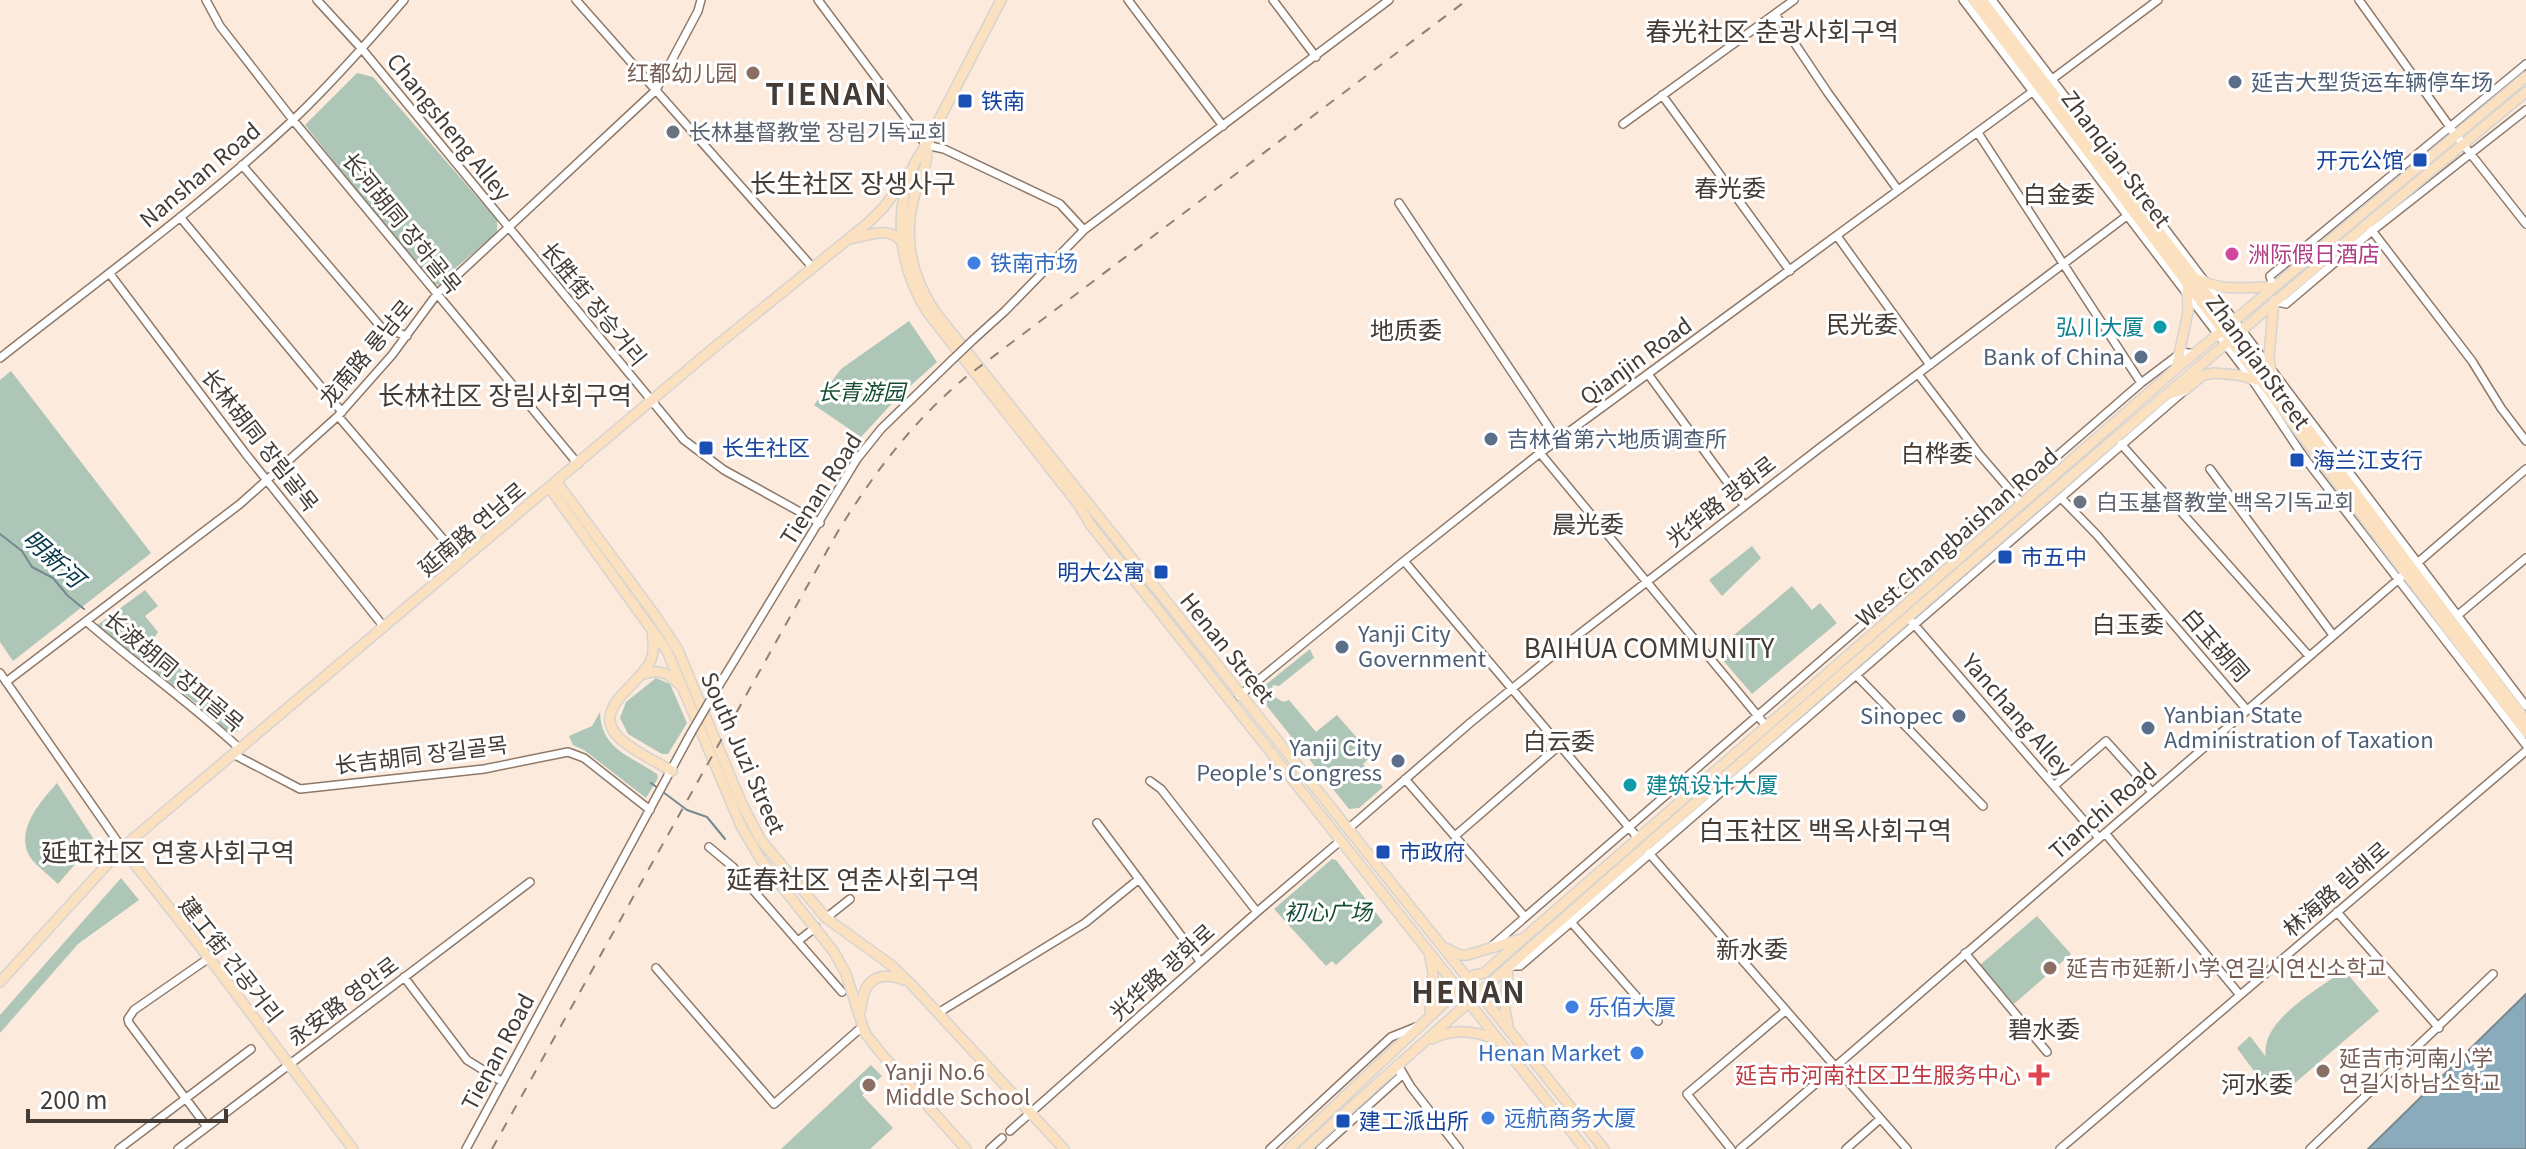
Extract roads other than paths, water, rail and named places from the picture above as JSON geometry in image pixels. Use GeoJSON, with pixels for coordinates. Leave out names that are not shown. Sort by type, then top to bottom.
{"type":"FeatureCollection","features":[{"type":"Feature","properties":{"kind":"main road"},"geometry":{"type":"LineString","coordinates":[[901,241],[903,205],[913,165],[1001,0]]}},
{"type":"Feature","properties":{"kind":"main road","name":"Zhanqian Street"},"geometry":{"type":"LineString","coordinates":[[1973,0],[2043,85],[2130,214],[2189,278]]}},
{"type":"Feature","properties":{"kind":"main road","name":"Zhanqian Street"},"geometry":{"type":"LineString","coordinates":[[1982,0],[2234,337]]}},
{"type":"Feature","properties":{"kind":"main road","name":"West Changbaishan Road"},"geometry":{"type":"LineString","coordinates":[[1289,1149],[1470,978],[1484,973],[1644,846],[1767,727],[2176,369],[2453,130],[2526,77]]}},
{"type":"Feature","properties":{"kind":"main road","name":"West Changbaishan Road"},"geometry":{"type":"LineString","coordinates":[[1305,1149],[1644,846],[1911,621],[2017,522],[2274,301],[2369,227],[2526,92]]}},
{"type":"Feature","properties":{"kind":"main road","name":"Henan Street"},"geometry":{"type":"LineString","coordinates":[[926,145],[928,162],[915,193],[910,256],[915,273],[936,313],[1604,1149]]}},
{"type":"Feature","properties":{"kind":"main road","name":"延南路 연남로"},"geometry":{"type":"LineString","coordinates":[[0,982],[122,848],[711,350],[848,239],[884,207],[913,165]]}},
{"type":"Feature","properties":{"kind":"main road"},"geometry":{"type":"LineString","coordinates":[[848,239],[884,233],[897,236],[901,241]]}},
{"type":"Feature","properties":{"kind":"main road","name":"Henan Street"},"geometry":{"type":"LineString","coordinates":[[901,241],[911,284],[928,313],[1339,842],[1428,949],[1585,1149]]}},
{"type":"Feature","properties":{"kind":"main road"},"geometry":{"type":"LineString","coordinates":[[2168,270],[2207,284],[2244,290],[2273,287]]}},
{"type":"Feature","properties":{"kind":"main road"},"geometry":{"type":"LineString","coordinates":[[2176,369],[2182,352],[2189,278]]}},
{"type":"Feature","properties":{"kind":"main road"},"geometry":{"type":"LineString","coordinates":[[2167,395],[2186,389],[2203,375],[2214,373],[2267,380],[2274,301]]}},
{"type":"Feature","properties":{"kind":"main road","name":"ZhanqianStreet"},"geometry":{"type":"LineString","coordinates":[[2234,337],[2526,732]]}},
{"type":"Feature","properties":{"kind":"main road","name":"South Juzi Street"},"geometry":{"type":"LineString","coordinates":[[553,484],[673,662],[741,826],[761,860],[834,952],[846,974],[863,1026],[873,1045],[966,1149]]}},
{"type":"Feature","properties":{"kind":"main road","name":"South Juzi Street"},"geometry":{"type":"LineString","coordinates":[[553,484],[655,615],[678,650],[741,802],[760,839],[826,918],[891,965],[1064,1149]]}},
{"type":"Feature","properties":{"kind":"main road"},"geometry":{"type":"LineString","coordinates":[[2017,522],[2024,530]]}},
{"type":"Feature","properties":{"kind":"main road","name":"ZhanqianStreet"},"geometry":{"type":"LineString","coordinates":[[2409,570],[2526,721]]}},
{"type":"Feature","properties":{"kind":"main road"},"geometry":{"type":"LineString","coordinates":[[1163,615],[1172,608]]}},
{"type":"Feature","properties":{"kind":"main road"},"geometry":{"type":"LineString","coordinates":[[652,628],[653,656],[641,675],[613,705],[612,727],[624,743],[670,776]]}},
{"type":"Feature","properties":{"kind":"main road"},"geometry":{"type":"LineString","coordinates":[[641,675],[652,671],[663,672],[685,692]]}},
{"type":"Feature","properties":{"kind":"main road","name":"建工街 건공거리"},"geometry":{"type":"LineString","coordinates":[[122,848],[353,1149]]}},
{"type":"Feature","properties":{"kind":"main road"},"geometry":{"type":"LineString","coordinates":[[1442,944],[1460,955],[1523,939]]}},
{"type":"Feature","properties":{"kind":"main road"},"geometry":{"type":"LineString","coordinates":[[1428,949],[1433,973],[1430,1014]]}},
{"type":"Feature","properties":{"kind":"main road"},"geometry":{"type":"LineString","coordinates":[[1508,966],[1506,1020],[1517,1041]]}},
{"type":"Feature","properties":{"kind":"main road"},"geometry":{"type":"LineString","coordinates":[[860,1015],[863,991],[870,982],[889,976],[907,981]]}},
{"type":"Feature","properties":{"kind":"main road"},"geometry":{"type":"LineString","coordinates":[[1422,1044],[1441,1033],[1460,1031],[1483,1034],[1499,1041]]}},
{"type":"Feature","properties":{"kind":"street","name":"长河胡同 장하골목"},"geometry":{"type":"LineString","coordinates":[[206,0],[220,26],[293,120],[578,464]]}},
{"type":"Feature","properties":{"kind":"street","name":"Changsheng Alley"},"geometry":{"type":"LineString","coordinates":[[317,0],[362,49],[509,228]]}},
{"type":"Feature","properties":{"kind":"street","name":"Nanshan Road"},"geometry":{"type":"LineString","coordinates":[[0,358],[110,274],[293,120],[362,49],[404,0]]}},
{"type":"Feature","properties":{"kind":"street"},"geometry":{"type":"LineString","coordinates":[[576,0],[813,268]]}},
{"type":"Feature","properties":{"kind":"street","name":"龙南路 룡남로"},"geometry":{"type":"LineString","coordinates":[[6,682],[240,504],[340,414],[407,336],[437,294],[656,90],[701,0]]}},
{"type":"Feature","properties":{"kind":"street"},"geometry":{"type":"LineString","coordinates":[[818,0],[926,145],[944,149],[1060,204],[1084,230]]}},
{"type":"Feature","properties":{"kind":"street"},"geometry":{"type":"LineString","coordinates":[[1128,0],[1223,126]]}},
{"type":"Feature","properties":{"kind":"street"},"geometry":{"type":"LineString","coordinates":[[1273,0],[1316,57]]}},
{"type":"Feature","properties":{"kind":"street","name":"Tienan Road"},"geometry":{"type":"LineString","coordinates":[[466,1149],[691,733],[865,449],[881,429],[1084,230],[1389,0]]}},
{"type":"Feature","properties":{"kind":"street"},"geometry":{"type":"LineString","coordinates":[[1623,124],[1794,0]]}},
{"type":"Feature","properties":{"kind":"street","name":"ZhanqianStreet"},"geometry":{"type":"LineString","coordinates":[[1963,0],[2043,85],[2207,284],[2226,327]]}},
{"type":"Feature","properties":{"kind":"street","name":"ZhanqianStreet"},"geometry":{"type":"LineString","coordinates":[[1992,0],[2043,85]]}},
{"type":"Feature","properties":{"kind":"street","name":"Qianjin Road"},"geometry":{"type":"LineString","coordinates":[[1231,702],[1540,453],[2158,0]]}},
{"type":"Feature","properties":{"kind":"street"},"geometry":{"type":"LineString","coordinates":[[2359,0],[2463,144],[2526,224]]}},
{"type":"Feature","properties":{"kind":"street"},"geometry":{"type":"LineString","coordinates":[[1775,14],[1898,190]]}},
{"type":"Feature","properties":{"kind":"street","name":"West Changbaishan Road"},"geometry":{"type":"LineString","coordinates":[[2273,287],[2270,276],[2453,130],[2526,64]]}},
{"type":"Feature","properties":{"kind":"street"},"geometry":{"type":"LineString","coordinates":[[1662,95],[1790,271]]}},
{"type":"Feature","properties":{"kind":"street","name":"West Changbaishan Road"},"geometry":{"type":"LineString","coordinates":[[2369,227],[2473,153],[2526,110]]}},
{"type":"Feature","properties":{"kind":"street"},"geometry":{"type":"LineString","coordinates":[[1978,133],[2141,383]]}},
{"type":"Feature","properties":{"kind":"street"},"geometry":{"type":"LineString","coordinates":[[242,165],[381,327],[407,336]]}},
{"type":"Feature","properties":{"kind":"street"},"geometry":{"type":"LineString","coordinates":[[1399,203],[1558,441]]}},
{"type":"Feature","properties":{"kind":"street","name":"ZhanqianStreet"},"geometry":{"type":"LineString","coordinates":[[2130,214],[2188,296],[2269,364],[2325,442],[2526,748]]}},
{"type":"Feature","properties":{"kind":"street","name":"光华路 광화로"},"geometry":{"type":"LineString","coordinates":[[1348,829],[1513,688],[1744,505],[2130,214]]}},
{"type":"Feature","properties":{"kind":"street"},"geometry":{"type":"LineString","coordinates":[[180,217],[461,560]]}},
{"type":"Feature","properties":{"kind":"street"},"geometry":{"type":"LineString","coordinates":[[2369,227],[2472,361],[2526,441]]}},
{"type":"Feature","properties":{"kind":"street","name":"长胜街 장승거리"},"geometry":{"type":"LineString","coordinates":[[509,228],[651,403],[699,454],[820,523]]}},
{"type":"Feature","properties":{"kind":"street"},"geometry":{"type":"LineString","coordinates":[[1837,236],[1930,365]]}},
{"type":"Feature","properties":{"kind":"street","name":"长林胡同 장림골목"},"geometry":{"type":"LineString","coordinates":[[110,274],[384,627]]}},
{"type":"Feature","properties":{"kind":"street","name":"ZhanqianStreet"},"geometry":{"type":"LineString","coordinates":[[2234,337],[2251,378],[2303,456],[2409,570],[2458,615],[2526,706]]}},
{"type":"Feature","properties":{"kind":"street"},"geometry":{"type":"LineString","coordinates":[[1487,950],[2141,383],[2182,352],[2195,354]]}},
{"type":"Feature","properties":{"kind":"street"},"geometry":{"type":"LineString","coordinates":[[1648,374],[1744,505]]}},
{"type":"Feature","properties":{"kind":"street"},"geometry":{"type":"LineString","coordinates":[[1918,374],[2022,504]]}},
{"type":"Feature","properties":{"kind":"street"},"geometry":{"type":"LineString","coordinates":[[1508,966],[1520,966],[1571,922],[1644,846],[1856,675],[1911,621],[2024,530],[2186,389]]}},
{"type":"Feature","properties":{"kind":"street"},"geometry":{"type":"LineString","coordinates":[[2121,444],[2309,656]]}},
{"type":"Feature","properties":{"kind":"street"},"geometry":{"type":"LineString","coordinates":[[1540,453],[1767,727]]}},
{"type":"Feature","properties":{"kind":"street"},"geometry":{"type":"LineString","coordinates":[[2210,469],[2333,635]]}},
{"type":"Feature","properties":{"kind":"street","name":"Tianchi Road"},"geometry":{"type":"LineString","coordinates":[[1740,1149],[2526,469]]}},
{"type":"Feature","properties":{"kind":"street","name":"白玉胡同"},"geometry":{"type":"LineString","coordinates":[[2061,498],[2097,535],[2247,710]]}},
{"type":"Feature","properties":{"kind":"street"},"geometry":{"type":"LineString","coordinates":[[2458,615],[2526,558]]}},
{"type":"Feature","properties":{"kind":"street"},"geometry":{"type":"LineString","coordinates":[[1404,561],[1561,744],[1588,782],[1907,1149]]}},
{"type":"Feature","properties":{"kind":"street","name":"长波胡同 장파골목"},"geometry":{"type":"LineString","coordinates":[[86,621],[205,716],[237,751]]}},
{"type":"Feature","properties":{"kind":"street","name":"Yanchang Alley"},"geometry":{"type":"LineString","coordinates":[[1911,621],[2240,995]]}},
{"type":"Feature","properties":{"kind":"street","name":"建工街 건공거리"},"geometry":{"type":"LineString","coordinates":[[0,673],[122,848]]}},
{"type":"Feature","properties":{"kind":"street"},"geometry":{"type":"LineString","coordinates":[[1856,675],[1983,806]]}},
{"type":"Feature","properties":{"kind":"street"},"geometry":{"type":"LineString","coordinates":[[2054,786],[2106,741],[2152,792]]}},
{"type":"Feature","properties":{"kind":"street"},"geometry":{"type":"LineString","coordinates":[[1455,836],[1561,744]]}},
{"type":"Feature","properties":{"kind":"street","name":"林海路 림해로"},"geometry":{"type":"LineString","coordinates":[[2060,1149],[2526,748]]}},
{"type":"Feature","properties":{"kind":"street","name":"长吉胡同 장길골목"},"geometry":{"type":"LineString","coordinates":[[237,751],[300,789],[484,769],[568,752],[584,758],[652,807]]}},
{"type":"Feature","properties":{"kind":"street"},"geometry":{"type":"LineString","coordinates":[[1405,779],[1525,917]]}},
{"type":"Feature","properties":{"kind":"street"},"geometry":{"type":"LineString","coordinates":[[1150,781],[1161,789],[1257,912]]}},
{"type":"Feature","properties":{"kind":"street"},"geometry":{"type":"LineString","coordinates":[[1097,823],[1200,961]]}},
{"type":"Feature","properties":{"kind":"street","name":"光华路 광화로"},"geometry":{"type":"LineString","coordinates":[[1010,1131],[1339,842]]}},
{"type":"Feature","properties":{"kind":"street"},"geometry":{"type":"LineString","coordinates":[[709,847],[727,860],[842,992]]}},
{"type":"Feature","properties":{"kind":"street"},"geometry":{"type":"LineString","coordinates":[[938,1013],[1085,923],[1139,879]]}},
{"type":"Feature","properties":{"kind":"street","name":"永安路 영안로"},"geometry":{"type":"LineString","coordinates":[[178,1149],[530,882]]}},
{"type":"Feature","properties":{"kind":"street"},"geometry":{"type":"LineString","coordinates":[[826,918],[850,899]]}},
{"type":"Feature","properties":{"kind":"street"},"geometry":{"type":"LineString","coordinates":[[2337,912],[2439,1028]]}},
{"type":"Feature","properties":{"kind":"street"},"geometry":{"type":"LineString","coordinates":[[1571,922],[1658,1021]]}},
{"type":"Feature","properties":{"kind":"street"},"geometry":{"type":"LineString","coordinates":[[798,941],[816,927]]}},
{"type":"Feature","properties":{"kind":"street"},"geometry":{"type":"LineString","coordinates":[[1965,953],[2047,1052]]}},
{"type":"Feature","properties":{"kind":"street"},"geometry":{"type":"LineString","coordinates":[[207,1127],[128,1019],[134,1010],[209,958]]}},
{"type":"Feature","properties":{"kind":"street"},"geometry":{"type":"LineString","coordinates":[[656,968],[774,1104],[863,1026]]}},
{"type":"Feature","properties":{"kind":"street"},"geometry":{"type":"LineString","coordinates":[[2310,1149],[2493,974]]}},
{"type":"Feature","properties":{"kind":"street"},"geometry":{"type":"LineString","coordinates":[[404,977],[467,1060],[501,1081]]}},
{"type":"Feature","properties":{"kind":"street"},"geometry":{"type":"LineString","coordinates":[[1731,1149],[1687,1094],[1785,1011]]}},
{"type":"Feature","properties":{"kind":"street","name":"West Changbaishan Road"},"geometry":{"type":"LineString","coordinates":[[1270,1149],[1391,1037],[1416,1027]]}},
{"type":"Feature","properties":{"kind":"street"},"geometry":{"type":"LineString","coordinates":[[119,1149],[251,1049]]}},
{"type":"Feature","properties":{"kind":"street"},"geometry":{"type":"LineString","coordinates":[[1398,1064],[1411,1087],[1459,1149]]}},
{"type":"Feature","properties":{"kind":"street","name":"West Changbaishan Road"},"geometry":{"type":"LineString","coordinates":[[1320,1149],[1401,1076],[1398,1064]]}},
{"type":"Feature","properties":{"kind":"street"},"geometry":{"type":"LineString","coordinates":[[1846,1149],[1880,1119]]}},
{"type":"Feature","properties":{"kind":"street"},"geometry":{"type":"LineString","coordinates":[[990,1149],[1002,1138]]}},
{"type":"Feature","properties":{"kind":"water"},"geometry":{"type":"Polygon","coordinates":[[[2526,994],[2526,1149],[2368,1149],[2526,994]]]}},
{"type":"Feature","properties":{"kind":"waterway","name":"明新河"},"geometry":{"type":"LineString","coordinates":[[0,534],[22,551],[32,567],[53,578],[84,609]]}},
{"type":"Feature","properties":{"kind":"waterway","name":"明新河"},"geometry":{"type":"LineString","coordinates":[[651,783],[687,810],[707,817],[725,839]]}},
{"type":"Feature","properties":{"kind":"railway"},"geometry":{"type":"LineString","coordinates":[[492,1149],[837,533],[880,469],[911,430],[966,377],[1467,0]]}},
{"type":"Feature","properties":{"kind":"place","name":"红都幼儿园"},"geometry":{"type":"Point","coordinates":[753,73]}},
{"type":"Feature","properties":{"kind":"place","name":"延吉大型货运车辆停车场"},"geometry":{"type":"Point","coordinates":[2235,82]}},
{"type":"Feature","properties":{"kind":"place","name":"铁南"},"geometry":{"type":"Point","coordinates":[965,101]}},
{"type":"Feature","properties":{"kind":"place","name":"长林基督教堂 장림기독교회"},"geometry":{"type":"Point","coordinates":[673,132]}},
{"type":"Feature","properties":{"kind":"place","name":"开元公馆"},"geometry":{"type":"Point","coordinates":[2420,160]}},
{"type":"Feature","properties":{"kind":"place","name":"洲际假日酒店"},"geometry":{"type":"Point","coordinates":[2232,254]}},
{"type":"Feature","properties":{"kind":"place","name":"铁南市场"},"geometry":{"type":"Point","coordinates":[974,263]}},
{"type":"Feature","properties":{"kind":"place","name":"弘川大厦"},"geometry":{"type":"Point","coordinates":[2160,327]}},
{"type":"Feature","properties":{"kind":"place","name":"Bank of China"},"geometry":{"type":"Point","coordinates":[2141,357]}},
{"type":"Feature","properties":{"kind":"place","name":"吉林省第六地质调查所"},"geometry":{"type":"Point","coordinates":[1491,439]}},
{"type":"Feature","properties":{"kind":"place","name":"长生社区"},"geometry":{"type":"Point","coordinates":[706,448]}},
{"type":"Feature","properties":{"kind":"place","name":"海兰江支行"},"geometry":{"type":"Point","coordinates":[2297,460]}},
{"type":"Feature","properties":{"kind":"place","name":"白玉基督教堂 백옥기독교회"},"geometry":{"type":"Point","coordinates":[2080,502]}},
{"type":"Feature","properties":{"kind":"place","name":"市五中"},"geometry":{"type":"Point","coordinates":[2005,557]}},
{"type":"Feature","properties":{"kind":"place","name":"明大公寓"},"geometry":{"type":"Point","coordinates":[1161,572]}},
{"type":"Feature","properties":{"kind":"place","name":"Yanji City Government"},"geometry":{"type":"Point","coordinates":[1342,647]}},
{"type":"Feature","properties":{"kind":"place","name":"Sinopec"},"geometry":{"type":"Point","coordinates":[1959,716]}},
{"type":"Feature","properties":{"kind":"place","name":"Yanbian State Administration of Taxation"},"geometry":{"type":"Point","coordinates":[2148,728]}},
{"type":"Feature","properties":{"kind":"place","name":"Yanji City People's Congress"},"geometry":{"type":"Point","coordinates":[1398,761]}},
{"type":"Feature","properties":{"kind":"place","name":"建筑设计大厦"},"geometry":{"type":"Point","coordinates":[1630,785]}},
{"type":"Feature","properties":{"kind":"place","name":"市政府"},"geometry":{"type":"Point","coordinates":[1383,852]}},
{"type":"Feature","properties":{"kind":"place","name":"延吉市延新小学 연길시연신소학교"},"geometry":{"type":"Point","coordinates":[2050,968]}},
{"type":"Feature","properties":{"kind":"place","name":"乐佰大厦"},"geometry":{"type":"Point","coordinates":[1572,1007]}},
{"type":"Feature","properties":{"kind":"place","name":"Henan Market"},"geometry":{"type":"Point","coordinates":[1637,1053]}},
{"type":"Feature","properties":{"kind":"place","name":"延吉市河南小学 연길시하남소학교"},"geometry":{"type":"Point","coordinates":[2323,1071]}},
{"type":"Feature","properties":{"kind":"place","name":"延吉市河南社区卫生服务中心"},"geometry":{"type":"Point","coordinates":[2039,1075]}},
{"type":"Feature","properties":{"kind":"place","name":"Yanji No.6 Middle School"},"geometry":{"type":"Point","coordinates":[869,1085]}},
{"type":"Feature","properties":{"kind":"place","name":"远航商务大厦"},"geometry":{"type":"Point","coordinates":[1488,1118]}},
{"type":"Feature","properties":{"kind":"place","name":"建工派出所"},"geometry":{"type":"Point","coordinates":[1343,1121]}},
{"type":"Feature","properties":{"kind":"district","name":"春光社区 춘광사회구역"},"geometry":{"type":"Point","coordinates":[1772,32]}},
{"type":"Feature","properties":{"kind":"district","name":"TIENAN"},"geometry":{"type":"Point","coordinates":[827,95]}},
{"type":"Feature","properties":{"kind":"district","name":"长生社区 장생사구"},"geometry":{"type":"Point","coordinates":[853,184]}},
{"type":"Feature","properties":{"kind":"district","name":"春光委"},"geometry":{"type":"Point","coordinates":[1730,189]}},
{"type":"Feature","properties":{"kind":"district","name":"白金委"},"geometry":{"type":"Point","coordinates":[2059,195]}},
{"type":"Feature","properties":{"kind":"district","name":"民光委"},"geometry":{"type":"Point","coordinates":[1862,325]}},
{"type":"Feature","properties":{"kind":"district","name":"地质委"},"geometry":{"type":"Point","coordinates":[1406,331]}},
{"type":"Feature","properties":{"kind":"district","name":"长林社区 장림사회구역"},"geometry":{"type":"Point","coordinates":[505,396]}},
{"type":"Feature","properties":{"kind":"district","name":"白桦委"},"geometry":{"type":"Point","coordinates":[1937,454]}},
{"type":"Feature","properties":{"kind":"district","name":"晨光委"},"geometry":{"type":"Point","coordinates":[1588,525]}},
{"type":"Feature","properties":{"kind":"district","name":"白玉委"},"geometry":{"type":"Point","coordinates":[2128,625]}},
{"type":"Feature","properties":{"kind":"district","name":"BAIHUA COMMUNITY"},"geometry":{"type":"Point","coordinates":[1649,649]}},
{"type":"Feature","properties":{"kind":"district","name":"白云委"},"geometry":{"type":"Point","coordinates":[1559,742]}},
{"type":"Feature","properties":{"kind":"district","name":"白玉社区 백옥사회구역"},"geometry":{"type":"Point","coordinates":[1825,831]}},
{"type":"Feature","properties":{"kind":"district","name":"延虹社区 연홍사회구역"},"geometry":{"type":"Point","coordinates":[168,853]}},
{"type":"Feature","properties":{"kind":"district","name":"延春社区 연춘사회구역"},"geometry":{"type":"Point","coordinates":[853,880]}},
{"type":"Feature","properties":{"kind":"district","name":"新水委"},"geometry":{"type":"Point","coordinates":[1752,950]}},
{"type":"Feature","properties":{"kind":"district","name":"HENAN"},"geometry":{"type":"Point","coordinates":[1469,993]}},
{"type":"Feature","properties":{"kind":"district","name":"碧水委"},"geometry":{"type":"Point","coordinates":[2044,1030]}},
{"type":"Feature","properties":{"kind":"district","name":"河水委"},"geometry":{"type":"Point","coordinates":[2257,1085]}},
{"type":"Feature","properties":{"kind":"park label","name":"长青游园"},"geometry":{"type":"Point","coordinates":[861,392]}},
{"type":"Feature","properties":{"kind":"park label","name":"初心广场"},"geometry":{"type":"Point","coordinates":[1328,912]}}]}
